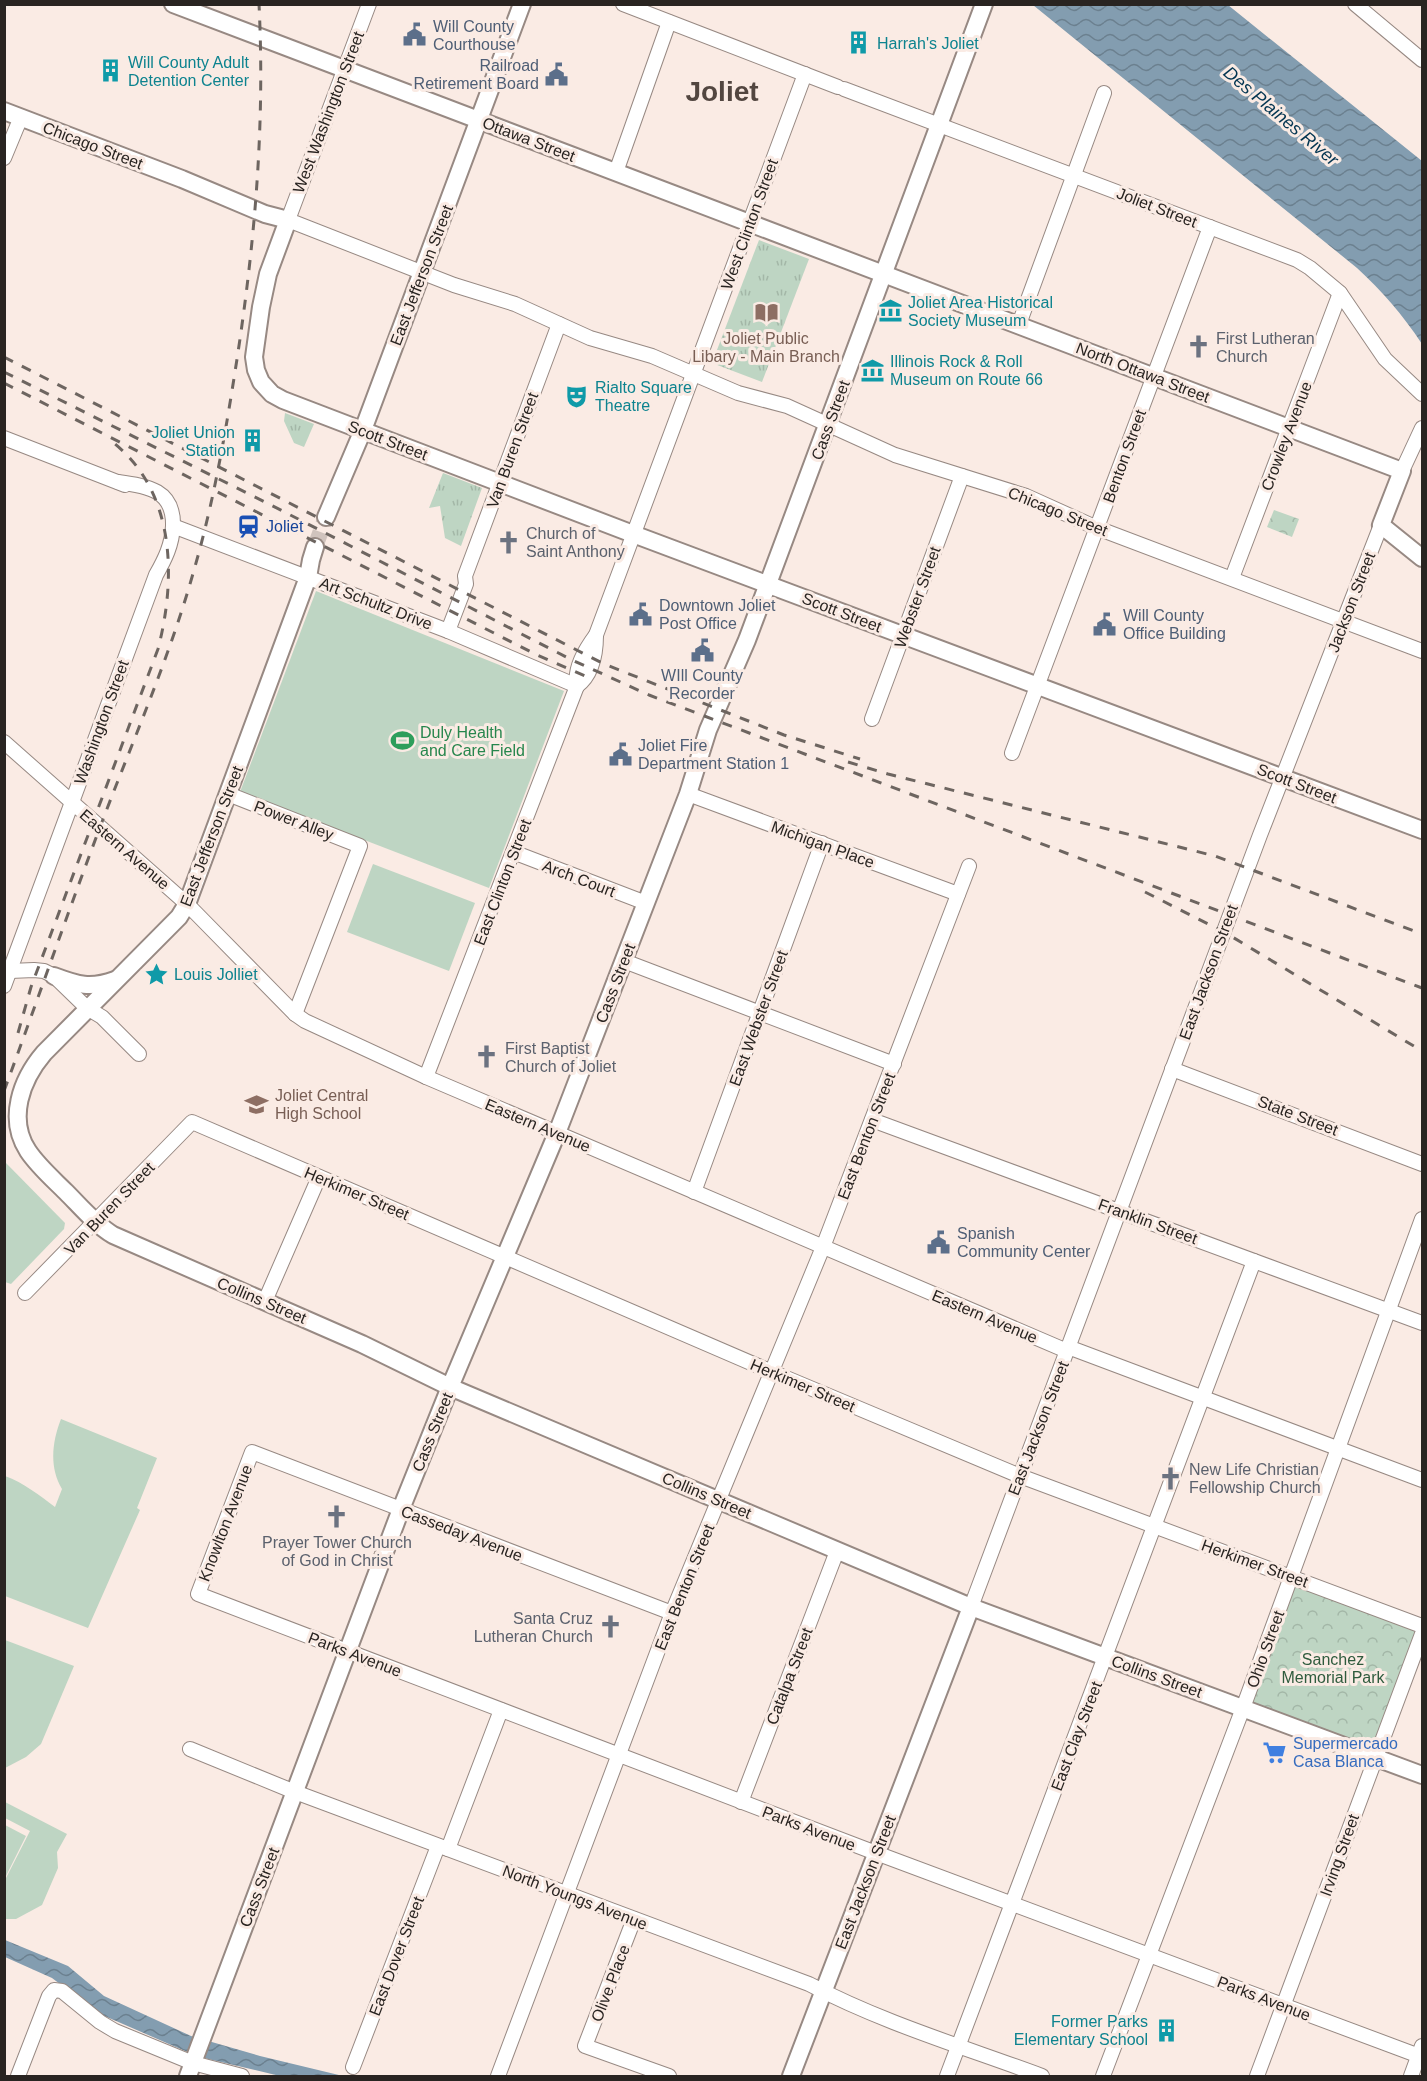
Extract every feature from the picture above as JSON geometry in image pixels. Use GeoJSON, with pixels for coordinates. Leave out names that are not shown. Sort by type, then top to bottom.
{"type":"FeatureCollection","features":[{"type":"Feature","properties":{"kind":"main road","name":"Ottawa Street"},"geometry":{"type":"LineString","coordinates":[[173,4],[884,273]]}},
{"type":"Feature","properties":{"kind":"main road","name":"East Jefferson Street"},"geometry":{"type":"LineString","coordinates":[[331,519],[522,4]]}},
{"type":"Feature","properties":{"kind":"main road","name":"Cass Street"},"geometry":{"type":"LineString","coordinates":[[190,2070],[401,1509],[557,1133],[688,794],[712,721],[737,666],[769,584],[984,4]]}},
{"type":"Feature","properties":{"kind":"main road","name":"Chicago Street"},"geometry":{"type":"LineString","coordinates":[[4,111],[182,179],[229,191],[268,206],[288,220]]}},
{"type":"Feature","properties":{"kind":"main road","name":"Scott Street"},"geometry":{"type":"LineString","coordinates":[[288,220],[268,274],[254,357],[258,376],[272,394],[283,400],[1283,778],[1421,825]]}},
{"type":"Feature","properties":{"kind":"main road","name":"North Ottawa Street"},"geometry":{"type":"LineString","coordinates":[[884,273],[1402,471]]}},
{"type":"Feature","properties":{"kind":"main road","name":"Jackson Street"},"geometry":{"type":"LineString","coordinates":[[1381,525],[1402,471]]}},
{"type":"Feature","properties":{"kind":"main road"},"geometry":{"type":"LineString","coordinates":[[1381,525],[1422,558]]}},
{"type":"Feature","properties":{"kind":"main road","name":"East Jefferson Street"},"geometry":{"type":"LineString","coordinates":[[28,1150],[18,1122],[18,1104],[23,1086],[34,1065],[87,1008],[179,917],[187,904],[308,577],[320,563],[320,549]]}},
{"type":"Feature","properties":{"kind":"main road"},"geometry":{"type":"LineString","coordinates":[[54,976],[82,986],[102,985],[116,980]]}},
{"type":"Feature","properties":{"kind":"main road","name":"Collins Street"},"geometry":{"type":"LineString","coordinates":[[28,1150],[95,1222],[113,1235],[362,1344],[450,1387],[971,1607],[1422,1775]]}},
{"type":"Feature","properties":{"kind":"main road","name":"East Jackson Street"},"geometry":{"type":"LineString","coordinates":[[790,2076],[971,1607]]}},
{"type":"Feature","properties":{"kind":"street","name":"West Washington Street"},"geometry":{"type":"LineString","coordinates":[[288,220],[369,4]]}},
{"type":"Feature","properties":{"kind":"street","name":"Joliet Street"},"geometry":{"type":"LineString","coordinates":[[623,4],[1297,260],[1340,293],[1382,354],[1422,394]]}},
{"type":"Feature","properties":{"kind":"street"},"geometry":{"type":"LineString","coordinates":[[1355,4],[1422,60]]}},
{"type":"Feature","properties":{"kind":"street"},"geometry":{"type":"LineString","coordinates":[[616,172],[669,22]]}},
{"type":"Feature","properties":{"kind":"street","name":"West Clinton Street"},"geometry":{"type":"LineString","coordinates":[[693,375],[805,74]]}},
{"type":"Feature","properties":{"kind":"street"},"geometry":{"type":"LineString","coordinates":[[1018,324],[1104,93]]}},
{"type":"Feature","properties":{"kind":"street"},"geometry":{"type":"LineString","coordinates":[[4,158],[21,117]]}},
{"type":"Feature","properties":{"kind":"street","name":"Chicago Street"},"geometry":{"type":"LineString","coordinates":[[288,220],[422,273],[515,303],[590,338],[661,359],[738,393],[787,406],[895,455],[1026,496],[1097,528],[1422,651]]}},
{"type":"Feature","properties":{"kind":"street","name":"Benton Street"},"geometry":{"type":"LineString","coordinates":[[1012,753],[1210,227]]}},
{"type":"Feature","properties":{"kind":"street","name":"Crowley Avenue"},"geometry":{"type":"LineString","coordinates":[[1232,578],[1340,293]]}},
{"type":"Feature","properties":{"kind":"street","name":"Van Buren Street"},"geometry":{"type":"LineString","coordinates":[[444,629],[459,581],[465,576],[558,324]]}},
{"type":"Feature","properties":{"kind":"street","name":"East Clinton Street"},"geometry":{"type":"LineString","coordinates":[[426,1077],[577,686],[585,681],[596,652],[596,635],[693,375]]}},
{"type":"Feature","properties":{"kind":"street","name":"Jackson Street"},"geometry":{"type":"LineString","coordinates":[[1402,471],[1422,428]]}},
{"type":"Feature","properties":{"kind":"street"},"geometry":{"type":"LineString","coordinates":[[4,438],[118,482],[141,485],[157,491],[170,503],[172,526]]}},
{"type":"Feature","properties":{"kind":"street","name":"Webster Street"},"geometry":{"type":"LineString","coordinates":[[872,718],[962,476]]}},
{"type":"Feature","properties":{"kind":"street","name":"Jackson Street"},"geometry":{"type":"LineString","coordinates":[[1283,778],[1381,525]]}},
{"type":"Feature","properties":{"kind":"street","name":"Washington Street"},"geometry":{"type":"LineString","coordinates":[[4,986],[7,970],[156,575],[165,535],[172,526]]}},
{"type":"Feature","properties":{"kind":"street","name":"Art Schultz Drive"},"geometry":{"type":"LineString","coordinates":[[172,526],[444,629],[577,686]]}},
{"type":"Feature","properties":{"kind":"street","name":"Eastern Avenue"},"geometry":{"type":"LineString","coordinates":[[4,742],[187,904],[295,1014],[305,1021],[426,1077],[1068,1349],[1203,1397],[1422,1480]]}},
{"type":"Feature","properties":{"kind":"street","name":"East Jackson Street"},"geometry":{"type":"LineString","coordinates":[[971,1607],[1283,778]]}},
{"type":"Feature","properties":{"kind":"street","name":"Power Alley"},"geometry":{"type":"LineString","coordinates":[[228,794],[360,846],[295,1014]]}},
{"type":"Feature","properties":{"kind":"street","name":"Michigan Place"},"geometry":{"type":"LineString","coordinates":[[688,794],[958,894]]}},
{"type":"Feature","properties":{"kind":"street","name":"East Webster Street"},"geometry":{"type":"LineString","coordinates":[[694,1192],[822,843]]}},
{"type":"Feature","properties":{"kind":"street","name":"Arch Court"},"geometry":{"type":"LineString","coordinates":[[513,852],[646,903]]}},
{"type":"Feature","properties":{"kind":"street","name":"East Benton Street"},"geometry":{"type":"LineString","coordinates":[[498,2076],[672,1613],[824,1247],[969,866]]}},
{"type":"Feature","properties":{"kind":"street"},"geometry":{"type":"LineString","coordinates":[[624,961],[894,1065]]}},
{"type":"Feature","properties":{"kind":"street"},"geometry":{"type":"LineString","coordinates":[[7,970],[34,969],[54,976],[87,1008],[102,1017],[139,1054]]}},
{"type":"Feature","properties":{"kind":"street","name":"State Street"},"geometry":{"type":"LineString","coordinates":[[1172,1069],[1422,1164]]}},
{"type":"Feature","properties":{"kind":"street","name":"Franklin Street"},"geometry":{"type":"LineString","coordinates":[[872,1120],[1422,1323]]}},
{"type":"Feature","properties":{"kind":"street","name":"Van Buren Street"},"geometry":{"type":"LineString","coordinates":[[25,1293],[192,1122]]}},
{"type":"Feature","properties":{"kind":"street","name":"Herkimer Street"},"geometry":{"type":"LineString","coordinates":[[192,1122],[772,1372],[1020,1476],[1422,1626]]}},
{"type":"Feature","properties":{"kind":"street"},"geometry":{"type":"LineString","coordinates":[[265,1301],[320,1177]]}},
{"type":"Feature","properties":{"kind":"street","name":"Ohio Street"},"geometry":{"type":"LineString","coordinates":[[1103,2076],[1243,1708],[1422,1219]]}},
{"type":"Feature","properties":{"kind":"street","name":"East Clay Street"},"geometry":{"type":"LineString","coordinates":[[947,2076],[1254,1261]]}},
{"type":"Feature","properties":{"kind":"street","name":"Casseday Avenue"},"geometry":{"type":"LineString","coordinates":[[252,1452],[672,1613]]}},
{"type":"Feature","properties":{"kind":"street","name":"Knowlton Avenue"},"geometry":{"type":"LineString","coordinates":[[198,1594],[252,1452]]}},
{"type":"Feature","properties":{"kind":"street","name":"Catalpa Street"},"geometry":{"type":"LineString","coordinates":[[741,1802],[837,1551]]}},
{"type":"Feature","properties":{"kind":"street","name":"Parks Avenue"},"geometry":{"type":"LineString","coordinates":[[198,1594],[1011,1904],[1421,2053]]}},
{"type":"Feature","properties":{"kind":"street","name":"Irving Street"},"geometry":{"type":"LineString","coordinates":[[1257,2076],[1422,1634]]}},
{"type":"Feature","properties":{"kind":"street","name":"East Dover Street"},"geometry":{"type":"LineString","coordinates":[[353,2067],[501,1710]]}},
{"type":"Feature","properties":{"kind":"street","name":"North Youngs Avenue"},"geometry":{"type":"LineString","coordinates":[[190,1749],[295,1792],[808,1984],[890,2020],[1042,2076]]}},
{"type":"Feature","properties":{"kind":"street","name":"Olive Place"},"geometry":{"type":"LineString","coordinates":[[634,1919],[585,2046],[669,2076]]}},
{"type":"Feature","properties":{"kind":"street"},"geometry":{"type":"LineString","coordinates":[[18,2076],[54,1990],[62,1991],[106,2027],[190,2070],[242,2076]]}},
{"type":"Feature","properties":{"kind":"street"},"geometry":{"type":"LineString","coordinates":[[1411,2076],[1421,2053]]}},
{"type":"Feature","properties":{"kind":"green space","name":"Joliet Public Libary - Main Branch"},"geometry":{"type":"Polygon","coordinates":[[[759,240],[809,259],[762,382],[712,363],[759,240]]]}},
{"type":"Feature","properties":{"kind":"green space"},"geometry":{"type":"Polygon","coordinates":[[[285,413],[314,424],[304,447],[294,443],[284,421],[285,413]]]}},
{"type":"Feature","properties":{"kind":"green space"},"geometry":{"type":"Polygon","coordinates":[[[443,473],[482,488],[461,546],[445,538],[440,506],[429,508],[443,473]]]}},
{"type":"Feature","properties":{"kind":"green space"},"geometry":{"type":"Polygon","coordinates":[[[1274,510],[1299,519],[1292,537],[1267,527],[1274,510]]]}},
{"type":"Feature","properties":{"kind":"green space","name":"Duly Health and Care Field"},"geometry":{"type":"Polygon","coordinates":[[[316,591],[564,691],[489,888],[240,792],[316,591]]]}},
{"type":"Feature","properties":{"kind":"green space"},"geometry":{"type":"Polygon","coordinates":[[[373,864],[475,903],[449,971],[347,932],[373,864]]]}},
{"type":"Feature","properties":{"kind":"green space"},"geometry":{"type":"Polygon","coordinates":[[[5,1162],[65,1223],[64,1229],[11,1284],[5,1282],[5,1162]]]}},
{"type":"Feature","properties":{"kind":"green space"},"geometry":{"type":"Polygon","coordinates":[[[61,1419],[157,1458],[137,1508],[140,1510],[88,1628],[5,1596],[5,1476],[25,1486],[55,1507],[62,1489],[55,1472],[53,1454],[61,1419]]]}},
{"type":"Feature","properties":{"kind":"green space","name":"Sanchez Memorial Park"},"geometry":{"type":"Polygon","coordinates":[[[1291,1583],[1421,1629],[1375,1755],[1247,1706],[1291,1583]]]}},
{"type":"Feature","properties":{"kind":"green space"},"geometry":{"type":"Polygon","coordinates":[[[5,1640],[74,1666],[41,1744],[26,1757],[5,1768],[5,1640]]]}},
{"type":"Feature","properties":{"kind":"green space"},"geometry":{"type":"Polygon","coordinates":[[[5,1802],[67,1834],[57,1852],[58,1868],[42,1905],[16,1919],[5,1919],[5,1880],[30,1831],[5,1818],[5,1802]]]}},
{"type":"Feature","properties":{"kind":"green space"},"geometry":{"type":"Polygon","coordinates":[[[5,1825],[26,1836],[5,1878],[5,1825]]]}},
{"type":"Feature","properties":{"kind":"water","name":"Des Plaines River"},"geometry":{"type":"Polygon","coordinates":[[[1033,5],[1228,5],[1422,161],[1422,344],[1392,304],[1357,268],[1033,5]]]}},
{"type":"Feature","properties":{"kind":"water"},"geometry":{"type":"Polygon","coordinates":[[[5,1940],[68,1966],[104,1996],[191,2036],[343,2076],[280,2076],[208,2059],[185,2051],[100,2014],[52,1978],[5,1957],[5,1940]]]}},
{"type":"Feature","properties":{"kind":"tunnel"},"geometry":{"type":"LineString","coordinates":[[315,547],[326,517]]}},
{"type":"Feature","properties":{"kind":"railway"},"geometry":{"type":"LineString","coordinates":[[4,1091],[92,849],[164,662],[185,601],[208,518],[233,386],[249,271],[257,182],[261,94],[259,4]]}},
{"type":"Feature","properties":{"kind":"railway"},"geometry":{"type":"LineString","coordinates":[[4,357],[604,664],[784,735],[860,759]]}},
{"type":"Feature","properties":{"kind":"railway"},"geometry":{"type":"LineString","coordinates":[[4,372],[269,504],[572,660],[649,695],[1422,988]]}},
{"type":"Feature","properties":{"kind":"railway"},"geometry":{"type":"LineString","coordinates":[[4,383],[535,654],[592,679]]}},
{"type":"Feature","properties":{"kind":"railway"},"geometry":{"type":"LineString","coordinates":[[18,1033],[31,987],[158,649],[164,622],[168,567],[166,539],[160,513],[150,487],[135,464],[115,444]]}},
{"type":"Feature","properties":{"kind":"railway"},"geometry":{"type":"LineString","coordinates":[[848,762],[1215,856],[1422,934]]}},
{"type":"Feature","properties":{"kind":"railway"},"geometry":{"type":"LineString","coordinates":[[1145,892],[1224,932],[1422,1051]]}},
{"type":"Feature","properties":{"kind":"place","name":"Will County Courthouse"},"geometry":{"type":"Point","coordinates":[415,35]}},
{"type":"Feature","properties":{"kind":"place","name":"Harrah's Joliet"},"geometry":{"type":"Point","coordinates":[859,43]}},
{"type":"Feature","properties":{"kind":"place","name":"Will County Adult Detention Center"},"geometry":{"type":"Point","coordinates":[110,71]}},
{"type":"Feature","properties":{"kind":"place","name":"Railroad Retirement Board"},"geometry":{"type":"Point","coordinates":[557,74]}},
{"type":"Feature","properties":{"kind":"place","name":"Joliet Area Historical Society Museum"},"geometry":{"type":"Point","coordinates":[890,311]}},
{"type":"Feature","properties":{"kind":"place","name":"Joliet Public Libary - Main Branch"},"geometry":{"type":"Point","coordinates":[766,313]}},
{"type":"Feature","properties":{"kind":"place","name":"First Lutheran Church"},"geometry":{"type":"Point","coordinates":[1198,347]}},
{"type":"Feature","properties":{"kind":"place","name":"Illinois Rock & Roll Museum on Route 66"},"geometry":{"type":"Point","coordinates":[872,370]}},
{"type":"Feature","properties":{"kind":"place","name":"Rialto Square Theatre"},"geometry":{"type":"Point","coordinates":[577,396]}},
{"type":"Feature","properties":{"kind":"place","name":"Joliet Union Station"},"geometry":{"type":"Point","coordinates":[253,441]}},
{"type":"Feature","properties":{"kind":"place","name":"Joliet"},"geometry":{"type":"Point","coordinates":[248,526]}},
{"type":"Feature","properties":{"kind":"place","name":"Church of Saint Anthony"},"geometry":{"type":"Point","coordinates":[508,542]}},
{"type":"Feature","properties":{"kind":"place","name":"Downtown Joliet Post Office"},"geometry":{"type":"Point","coordinates":[641,614]}},
{"type":"Feature","properties":{"kind":"place","name":"Will County Office Building"},"geometry":{"type":"Point","coordinates":[1105,624]}},
{"type":"Feature","properties":{"kind":"place","name":"WIll County Recorder"},"geometry":{"type":"Point","coordinates":[702,650]}},
{"type":"Feature","properties":{"kind":"place","name":"Duly Health and Care Field"},"geometry":{"type":"Point","coordinates":[402,741]}},
{"type":"Feature","properties":{"kind":"place","name":"Joliet Fire Department Station 1"},"geometry":{"type":"Point","coordinates":[620,754]}},
{"type":"Feature","properties":{"kind":"place","name":"Louis Jolliet"},"geometry":{"type":"Point","coordinates":[156,974]}},
{"type":"Feature","properties":{"kind":"place","name":"First Baptist Church of Joliet"},"geometry":{"type":"Point","coordinates":[487,1057]}},
{"type":"Feature","properties":{"kind":"place","name":"Joliet Central High School"},"geometry":{"type":"Point","coordinates":[257,1104]}},
{"type":"Feature","properties":{"kind":"place","name":"Spanish Community Center"},"geometry":{"type":"Point","coordinates":[939,1242]}},
{"type":"Feature","properties":{"kind":"place","name":"New Life Christian Fellowship Church"},"geometry":{"type":"Point","coordinates":[1171,1478]}},
{"type":"Feature","properties":{"kind":"place","name":"Prayer Tower Church of God in Christ"},"geometry":{"type":"Point","coordinates":[337,1517]}},
{"type":"Feature","properties":{"kind":"place","name":"Santa Cruz Lutheran Church"},"geometry":{"type":"Point","coordinates":[611,1627]}},
{"type":"Feature","properties":{"kind":"place","name":"Supermercado Casa Blanca"},"geometry":{"type":"Point","coordinates":[1275,1752]}},
{"type":"Feature","properties":{"kind":"place","name":"Former Parks Elementary School"},"geometry":{"type":"Point","coordinates":[1166,2030]}},
{"type":"Feature","properties":{"kind":"district","name":"Joliet"},"geometry":{"type":"Point","coordinates":[722,91]}}]}
